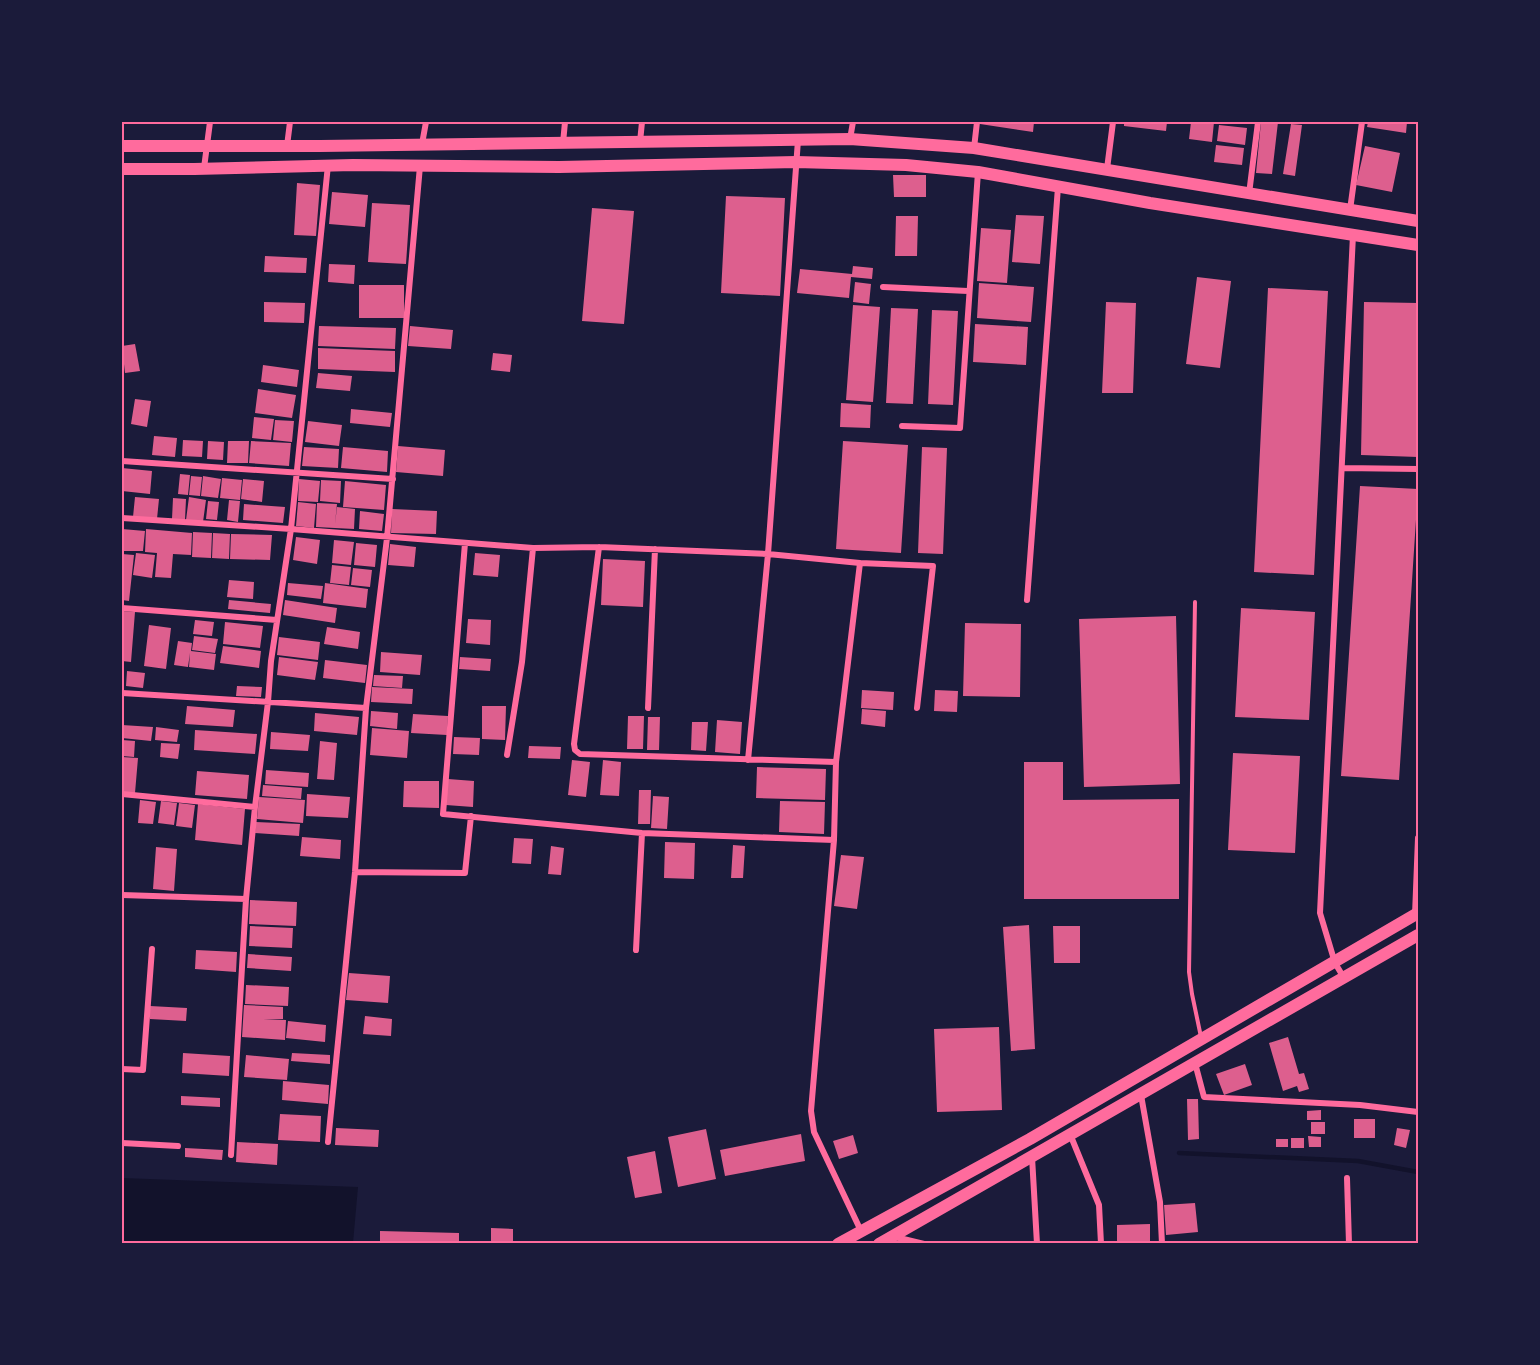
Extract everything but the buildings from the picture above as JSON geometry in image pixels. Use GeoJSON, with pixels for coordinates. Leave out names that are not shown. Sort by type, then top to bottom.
{"type":"FeatureCollection","features":[{"type":"Feature","properties":{"kind":"highway"},"geometry":{"type":"LineString","coordinates":[[122,146],[287,147],[850,139],[974,148],[1419,221]]}},
{"type":"Feature","properties":{"kind":"highway"},"geometry":{"type":"LineString","coordinates":[[122,169],[328,165],[559,167],[796,162],[906,165],[978,172],[1419,245]]}},
{"type":"Feature","properties":{"kind":"highway"},"geometry":{"type":"LineString","coordinates":[[838,1244],[1202,1041],[1417,915]]}},
{"type":"Feature","properties":{"kind":"highway"},"geometry":{"type":"LineString","coordinates":[[879,1244],[1419,935]]}},
{"type":"Feature","properties":{"kind":"street"},"geometry":{"type":"LineString","coordinates":[[204,169],[210,122]]}},
{"type":"Feature","properties":{"kind":"street"},"geometry":{"type":"LineString","coordinates":[[287,147],[290,122]]}},
{"type":"Feature","properties":{"kind":"street"},"geometry":{"type":"LineString","coordinates":[[422,144],[426,122]]}},
{"type":"Feature","properties":{"kind":"street"},"geometry":{"type":"LineString","coordinates":[[563,144],[565,122]]}},
{"type":"Feature","properties":{"kind":"street"},"geometry":{"type":"LineString","coordinates":[[640,143],[642,122]]}},
{"type":"Feature","properties":{"kind":"street"},"geometry":{"type":"LineString","coordinates":[[850,139],[853,122]]}},
{"type":"Feature","properties":{"kind":"street"},"geometry":{"type":"LineString","coordinates":[[974,148],[977,122]]}},
{"type":"Feature","properties":{"kind":"street"},"geometry":{"type":"LineString","coordinates":[[1107,169],[1113,122]]}},
{"type":"Feature","properties":{"kind":"street"},"geometry":{"type":"LineString","coordinates":[[1249,194],[1258,122]]}},
{"type":"Feature","properties":{"kind":"street"},"geometry":{"type":"LineString","coordinates":[[1350,210],[1362,122]]}},
{"type":"Feature","properties":{"kind":"street"},"geometry":{"type":"LineString","coordinates":[[748,760],[768,554],[798,140]]}},
{"type":"Feature","properties":{"kind":"street"},"geometry":{"type":"LineString","coordinates":[[231,1155],[246,899],[255,807],[271,661],[291,529],[328,165]]}},
{"type":"Feature","properties":{"kind":"street"},"geometry":{"type":"LineString","coordinates":[[328,1142],[355,872],[366,708],[393,479],[420,166]]}},
{"type":"Feature","properties":{"kind":"street"},"geometry":{"type":"LineString","coordinates":[[902,426],[960,428],[978,172]]}},
{"type":"Feature","properties":{"kind":"street"},"geometry":{"type":"LineString","coordinates":[[1027,600],[1058,187]]}},
{"type":"Feature","properties":{"kind":"street"},"geometry":{"type":"LineString","coordinates":[[1344,978],[1335,963],[1320,913],[1353,235]]}},
{"type":"Feature","properties":{"kind":"street"},"geometry":{"type":"LineString","coordinates":[[884,287],[968,291]]}},
{"type":"Feature","properties":{"kind":"street"},"geometry":{"type":"LineString","coordinates":[[122,461],[393,479]]}},
{"type":"Feature","properties":{"kind":"street"},"geometry":{"type":"LineString","coordinates":[[1343,468],[1419,469]]}},
{"type":"Feature","properties":{"kind":"street"},"geometry":{"type":"LineString","coordinates":[[122,518],[533,548],[599,547],[768,554],[860,563],[933,566],[917,708]]}},
{"type":"Feature","properties":{"kind":"street"},"geometry":{"type":"LineString","coordinates":[[465,543],[443,814],[642,833],[834,840]]}},
{"type":"Feature","properties":{"kind":"street"},"geometry":{"type":"LineString","coordinates":[[599,547],[575,732],[575,750],[580,754],[836,762]]}},
{"type":"Feature","properties":{"kind":"street"},"geometry":{"type":"LineString","coordinates":[[507,755],[522,662],[533,548]]}},
{"type":"Feature","properties":{"kind":"street"},"geometry":{"type":"LineString","coordinates":[[648,708],[655,549]]}},
{"type":"Feature","properties":{"kind":"street"},"geometry":{"type":"LineString","coordinates":[[860,563],[836,762],[834,840],[811,1112],[814,1132],[861,1232]]}},
{"type":"Feature","properties":{"kind":"street"},"geometry":{"type":"LineString","coordinates":[[122,608],[277,620]]}},
{"type":"Feature","properties":{"kind":"street"},"geometry":{"type":"LineString","coordinates":[[122,693],[366,708]]}},
{"type":"Feature","properties":{"kind":"street"},"geometry":{"type":"LineString","coordinates":[[122,794],[255,807]]}},
{"type":"Feature","properties":{"kind":"street"},"geometry":{"type":"LineString","coordinates":[[355,872],[465,873],[471,816]]}},
{"type":"Feature","properties":{"kind":"street"},"geometry":{"type":"LineString","coordinates":[[636,950],[642,833]]}},
{"type":"Feature","properties":{"kind":"street"},"geometry":{"type":"LineString","coordinates":[[1417,915],[1419,838]]}},
{"type":"Feature","properties":{"kind":"street"},"geometry":{"type":"LineString","coordinates":[[122,895],[246,899]]}},
{"type":"Feature","properties":{"kind":"street"},"geometry":{"type":"LineString","coordinates":[[122,1069],[143,1070],[152,949]]}},
{"type":"Feature","properties":{"kind":"street"},"geometry":{"type":"LineString","coordinates":[[1195,1063],[1204,1097],[1360,1105],[1419,1112]]}},
{"type":"Feature","properties":{"kind":"street"},"geometry":{"type":"LineString","coordinates":[[1141,1094],[1160,1202],[1162,1244]]}},
{"type":"Feature","properties":{"kind":"street"},"geometry":{"type":"LineString","coordinates":[[1070,1134],[1099,1205],[1101,1244]]}},
{"type":"Feature","properties":{"kind":"street"},"geometry":{"type":"LineString","coordinates":[[122,1143],[178,1146]]}},
{"type":"Feature","properties":{"kind":"street"},"geometry":{"type":"LineString","coordinates":[[1032,1156],[1037,1244]]}},
{"type":"Feature","properties":{"kind":"street"},"geometry":{"type":"LineString","coordinates":[[1347,1179],[1349,1244]]}},
{"type":"Feature","properties":{"kind":"street"},"geometry":{"type":"LineString","coordinates":[[892,1236],[924,1244]]}},
{"type":"Feature","properties":{"kind":"lane"},"geometry":{"type":"LineString","coordinates":[[1196,602],[1189,972],[1202,1041]]}},
{"type":"Feature","properties":{"kind":"shaded area"},"geometry":{"type":"Polygon","coordinates":[[[122,1178],[358,1187],[353,1243],[122,1243],[122,1178]]]}},
{"type":"Feature","properties":{"kind":"waterway"},"geometry":{"type":"LineString","coordinates":[[1179,1153],[1358,1161],[1418,1172]]}}]}
